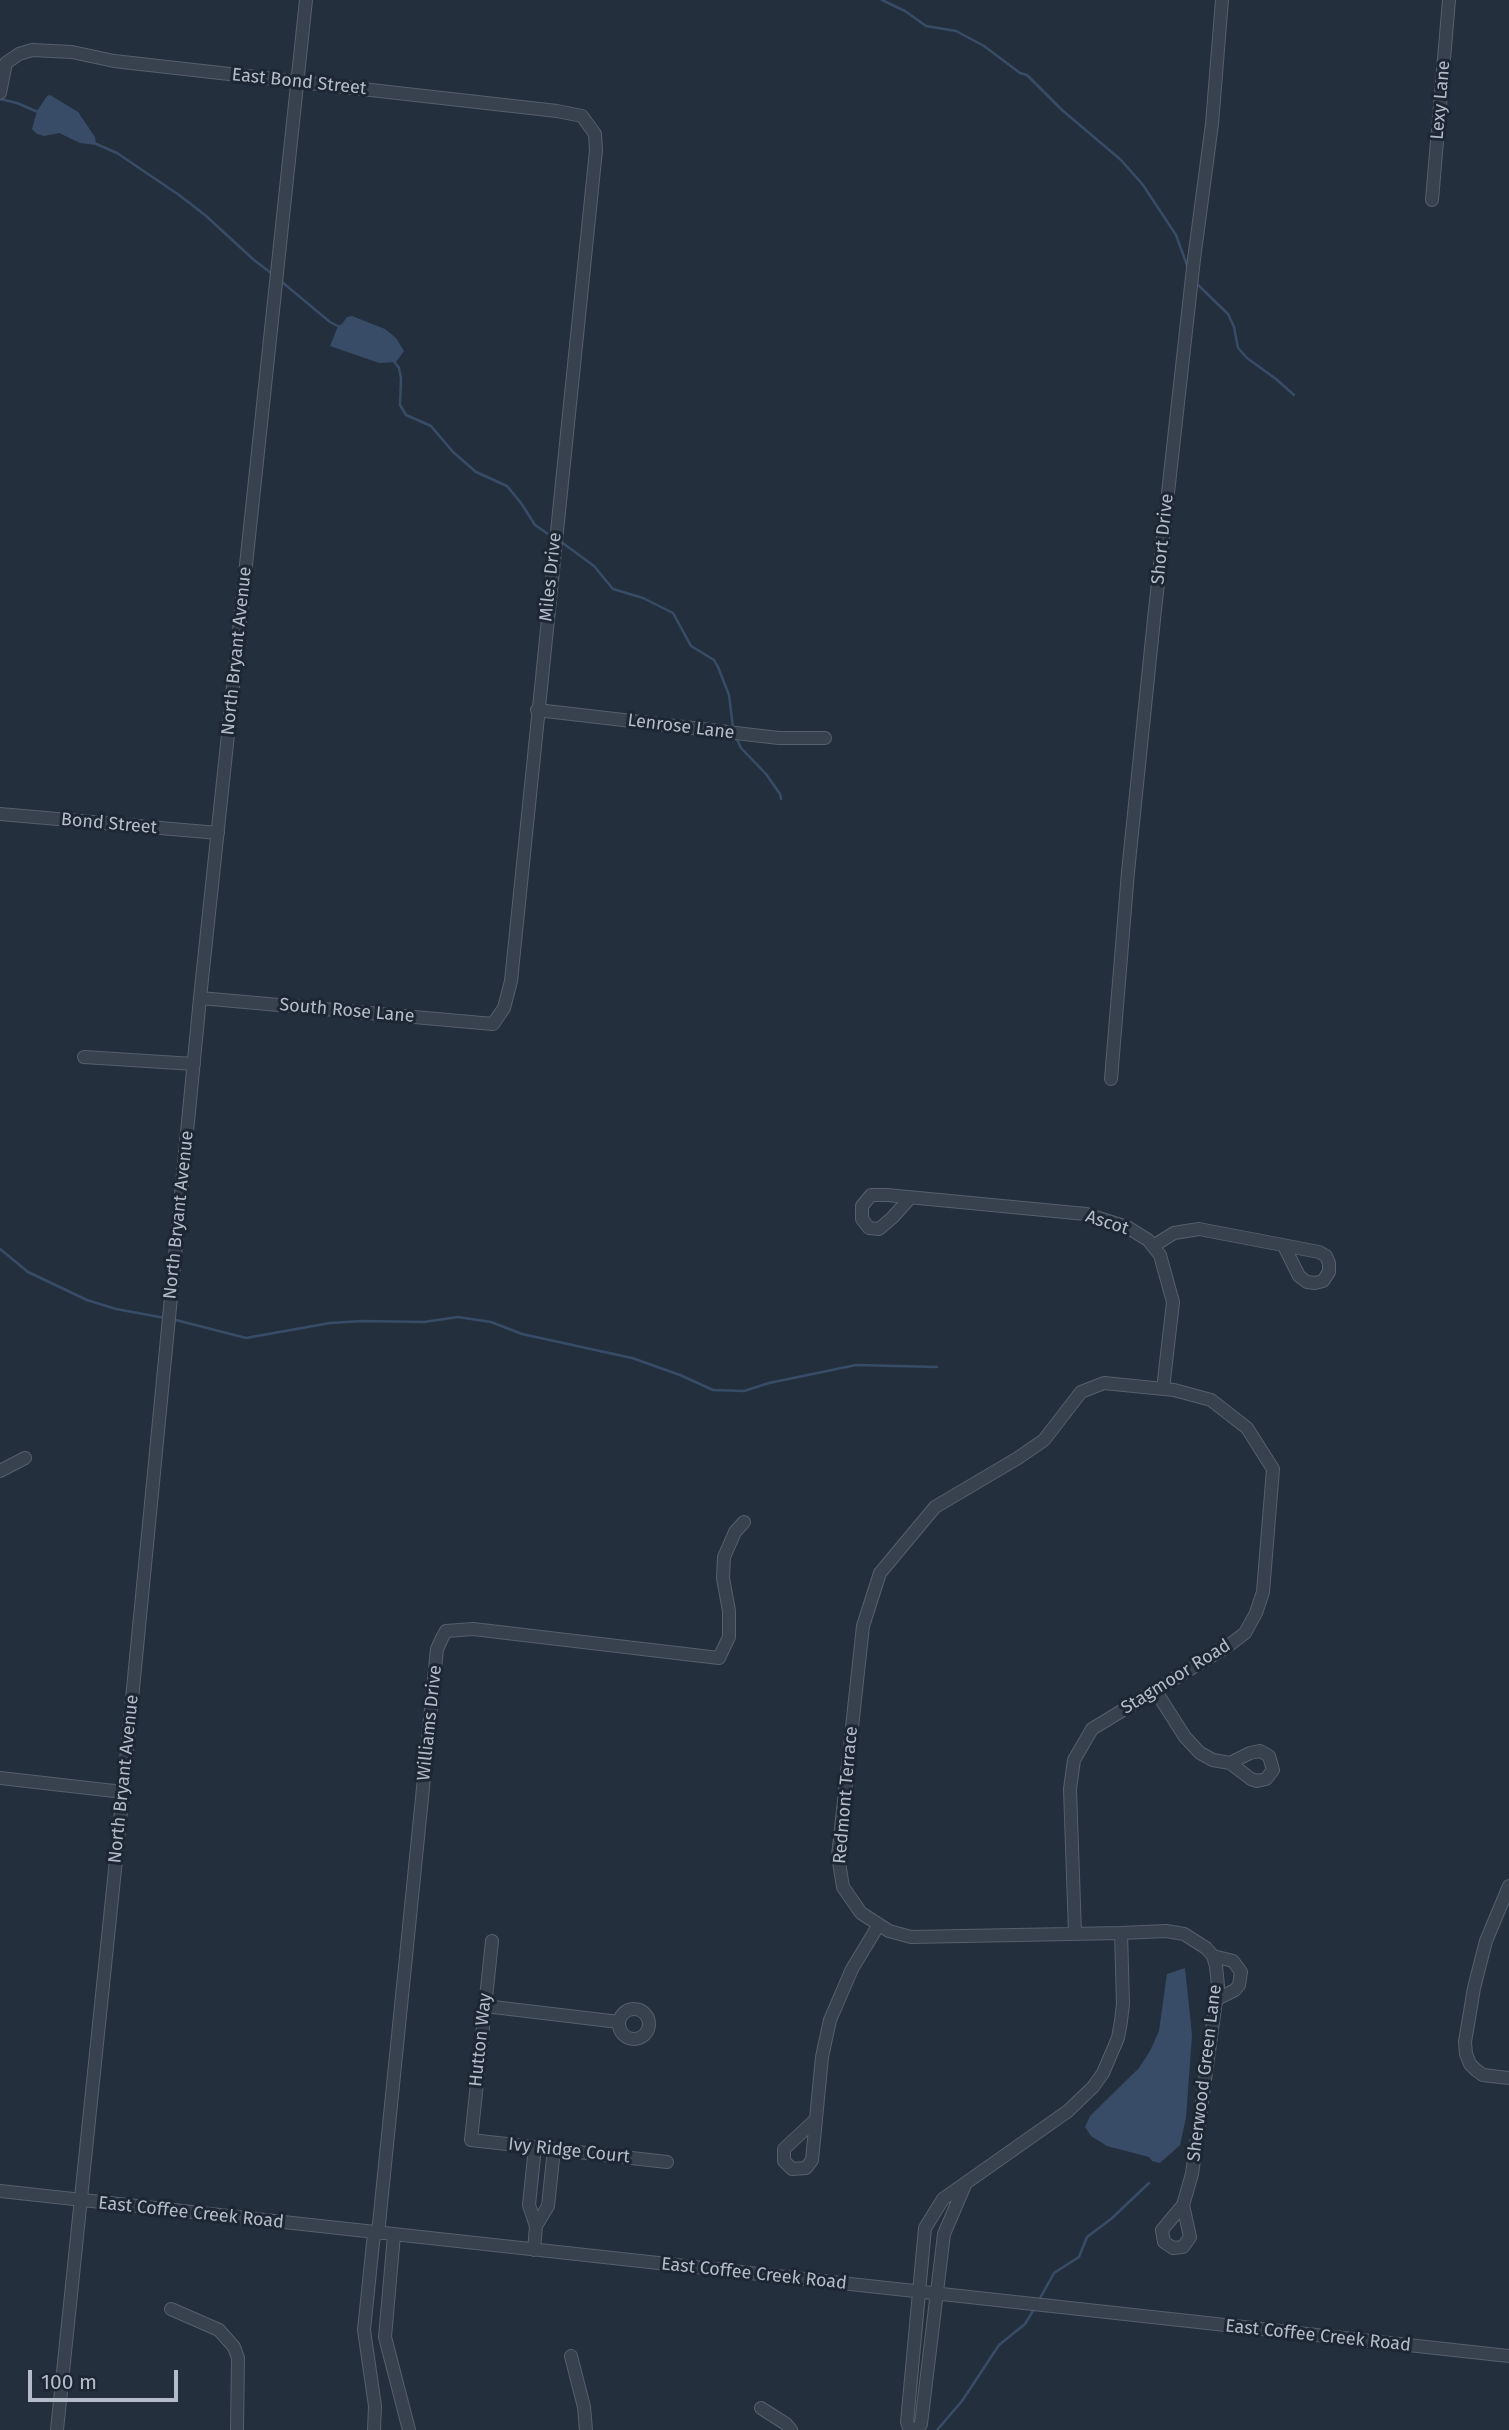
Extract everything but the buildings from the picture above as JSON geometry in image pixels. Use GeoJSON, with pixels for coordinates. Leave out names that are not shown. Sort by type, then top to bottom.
{"type":"FeatureCollection","features":[{"type":"Feature","properties":{"kind":"street","name":"North Bryant Avenue"},"geometry":{"type":"LineString","coordinates":[[57,2430],[123,1793],[200,998],[306,0]]}},
{"type":"Feature","properties":{"kind":"street","name":"Short Drive"},"geometry":{"type":"LineString","coordinates":[[1111,1079],[1152,632],[1212,124],[1222,0]]}},
{"type":"Feature","properties":{"kind":"street","name":"Lexy Lane"},"geometry":{"type":"LineString","coordinates":[[1432,200],[1450,0]]}},
{"type":"Feature","properties":{"kind":"street","name":"East Bond Street"},"geometry":{"type":"LineString","coordinates":[[0,93],[6,63],[19,54],[33,50],[72,52],[114,61],[558,111],[582,116],[591,127]]}},
{"type":"Feature","properties":{"kind":"street","name":"Miles Drive"},"geometry":{"type":"LineString","coordinates":[[493,1024],[503,1008],[511,981],[596,150],[595,134],[591,127]]}},
{"type":"Feature","properties":{"kind":"street","name":"Lenrose Lane"},"geometry":{"type":"LineString","coordinates":[[537,710],[779,738],[825,738]]}},
{"type":"Feature","properties":{"kind":"street","name":"Bond Street"},"geometry":{"type":"LineString","coordinates":[[0,814],[218,833]]}},
{"type":"Feature","properties":{"kind":"street","name":"South Rose Lane"},"geometry":{"type":"LineString","coordinates":[[200,998],[493,1024]]}},
{"type":"Feature","properties":{"kind":"street"},"geometry":{"type":"LineString","coordinates":[[84,1056],[194,1064]]}},
{"type":"Feature","properties":{"kind":"street","name":"Ascot"},"geometry":{"type":"LineString","coordinates":[[910,1198],[1086,1214],[1127,1227],[1153,1246]]}},
{"type":"Feature","properties":{"kind":"street"},"geometry":{"type":"LineString","coordinates":[[1163,1389],[1173,1302],[1160,1255],[1153,1246],[1174,1233],[1199,1229],[1284,1246]]}},
{"type":"Feature","properties":{"kind":"street","name":"Redmont Terrace"},"geometry":{"type":"LineString","coordinates":[[1121,1933],[911,1937],[878,1926],[861,1913],[848,1896],[841,1879],[838,1856],[863,1626],[880,1573],[935,1507],[1044,1440],[1081,1392],[1104,1383],[1163,1389]]}},
{"type":"Feature","properties":{"kind":"street","name":"Stagmoor Road"},"geometry":{"type":"LineString","coordinates":[[1075,1933],[1070,1789],[1074,1760],[1092,1729],[1245,1633],[1263,1592],[1273,1469],[1247,1428],[1211,1400],[1163,1389]]}},
{"type":"Feature","properties":{"kind":"street"},"geometry":{"type":"LineString","coordinates":[[0,1471],[25,1458]]}},
{"type":"Feature","properties":{"kind":"street","name":"Williams Drive"},"geometry":{"type":"LineString","coordinates":[[376,2233],[437,1649],[442,1638],[446,1631],[472,1629],[719,1658],[729,1637],[729,1611],[723,1578],[724,1557],[734,1532],[744,1522]]}},
{"type":"Feature","properties":{"kind":"street"},"geometry":{"type":"LineString","coordinates":[[1155,1690],[1185,1737],[1200,1753],[1213,1760],[1230,1763]]}},
{"type":"Feature","properties":{"kind":"street"},"geometry":{"type":"LineString","coordinates":[[0,1778],[123,1793]]}},
{"type":"Feature","properties":{"kind":"street"},"geometry":{"type":"LineString","coordinates":[[1509,1886],[1486,1941],[1465,2042],[1469,2064],[1483,2075],[1509,2078]]}},
{"type":"Feature","properties":{"kind":"street"},"geometry":{"type":"LineString","coordinates":[[814,2121],[822,2057],[830,2020],[852,1969],[878,1926]]}},
{"type":"Feature","properties":{"kind":"street"},"geometry":{"type":"LineString","coordinates":[[910,2430],[907,2423],[925,2228],[943,2199],[1068,2111],[1093,2088],[1103,2073],[1118,2038],[1121,2021],[1121,1933],[1166,1931],[1184,1934],[1200,1942],[1213,1956],[1233,1961],[1241,1972],[1239,1985],[1235,1990],[1215,2000]]}},
{"type":"Feature","properties":{"kind":"street","name":"Hutton Way"},"geometry":{"type":"LineString","coordinates":[[471,2140],[492,1941]]}},
{"type":"Feature","properties":{"kind":"street","name":"Sherwood Green Lane"},"geometry":{"type":"LineString","coordinates":[[1183,2206],[1192,2174],[1201,2118],[1218,1976],[1213,1956]]}},
{"type":"Feature","properties":{"kind":"street"},"geometry":{"type":"LineString","coordinates":[[485,2006],[619,2022]]}},
{"type":"Feature","properties":{"kind":"street","name":"Ivy Ridge Court"},"geometry":{"type":"LineString","coordinates":[[471,2140],[667,2162]]}},
{"type":"Feature","properties":{"kind":"street"},"geometry":{"type":"LineString","coordinates":[[534,2250],[536,2226],[529,2205],[535,2147]]}},
{"type":"Feature","properties":{"kind":"street"},"geometry":{"type":"LineString","coordinates":[[536,2226],[548,2207],[554,2149]]}},
{"type":"Feature","properties":{"kind":"street"},"geometry":{"type":"LineString","coordinates":[[917,2430],[921,2424],[944,2234],[967,2182]]}},
{"type":"Feature","properties":{"kind":"street","name":"East Coffee Creek Road"},"geometry":{"type":"LineString","coordinates":[[0,2191],[1509,2356]]}},
{"type":"Feature","properties":{"kind":"street"},"geometry":{"type":"LineString","coordinates":[[374,2430],[375,2406],[364,2330],[376,2233]]}},
{"type":"Feature","properties":{"kind":"street"},"geometry":{"type":"LineString","coordinates":[[394,2235],[385,2325],[386,2350],[409,2430]]}},
{"type":"Feature","properties":{"kind":"street"},"geometry":{"type":"LineString","coordinates":[[171,2309],[219,2330],[234,2347],[238,2358],[237,2430]]}},
{"type":"Feature","properties":{"kind":"street"},"geometry":{"type":"LineString","coordinates":[[571,2356],[584,2407],[586,2430]]}},
{"type":"Feature","properties":{"kind":"street"},"geometry":{"type":"LineString","coordinates":[[370,2376],[392,2371]]}},
{"type":"Feature","properties":{"kind":"street"},"geometry":{"type":"LineString","coordinates":[[761,2409],[786,2424],[790,2430]]}},
{"type":"Feature","properties":{"kind":"water"},"geometry":{"type":"Polygon","coordinates":[[[50,95],[78,112],[95,137],[96,145],[80,143],[59,133],[44,136],[32,129],[37,111],[50,95]]]}},
{"type":"Feature","properties":{"kind":"water"},"geometry":{"type":"Polygon","coordinates":[[[352,316],[385,329],[396,338],[404,351],[396,362],[379,363],[330,346],[338,326],[352,316]]]}},
{"type":"Feature","properties":{"kind":"water"},"geometry":{"type":"Polygon","coordinates":[[[1185,1968],[1192,2035],[1186,2118],[1180,2145],[1160,2163],[1149,2157],[1107,2146],[1091,2136],[1085,2127],[1090,2116],[1139,2068],[1150,2051],[1159,2031],[1167,1974],[1185,1968]]]}},
{"type":"Feature","properties":{"kind":"waterway"},"geometry":{"type":"LineString","coordinates":[[882,0],[905,11],[926,26],[956,31],[1027,75],[1062,110],[1121,160],[1143,185],[1176,235],[1188,268]]}},
{"type":"Feature","properties":{"kind":"waterway"},"geometry":{"type":"LineString","coordinates":[[0,99],[40,113]]}},
{"type":"Feature","properties":{"kind":"waterway"},"geometry":{"type":"LineString","coordinates":[[94,143],[117,153],[179,195],[271,273]]}},
{"type":"Feature","properties":{"kind":"waterway"},"geometry":{"type":"LineString","coordinates":[[282,282],[330,322],[340,327]]}},
{"type":"Feature","properties":{"kind":"waterway"},"geometry":{"type":"LineString","coordinates":[[1196,283],[1228,314],[1238,348],[1294,395]]}},
{"type":"Feature","properties":{"kind":"waterway"},"geometry":{"type":"LineString","coordinates":[[393,360],[399,368],[400,405],[406,415],[431,426],[453,452],[476,472],[507,486],[535,525],[551,536]]}},
{"type":"Feature","properties":{"kind":"waterway"},"geometry":{"type":"LineString","coordinates":[[560,541],[594,566],[613,589],[643,598],[673,613],[691,646],[714,660],[718,667],[729,695],[733,728]]}},
{"type":"Feature","properties":{"kind":"waterway"},"geometry":{"type":"LineString","coordinates":[[736,737],[741,748],[766,774],[781,799]]}},
{"type":"Feature","properties":{"kind":"waterway"},"geometry":{"type":"LineString","coordinates":[[0,1249],[28,1272],[87,1300],[116,1309],[165,1318]]}},
{"type":"Feature","properties":{"kind":"waterway"},"geometry":{"type":"LineString","coordinates":[[172,1319],[246,1338],[330,1323],[424,1322],[458,1317],[491,1322],[522,1334],[632,1358],[713,1390],[744,1391],[769,1383],[856,1365],[937,1367]]}},
{"type":"Feature","properties":{"kind":"waterway"},"geometry":{"type":"LineString","coordinates":[[1039,2300],[1054,2273],[1079,2257],[1087,2237],[1111,2219],[1149,2183]]}},
{"type":"Feature","properties":{"kind":"waterway"},"geometry":{"type":"LineString","coordinates":[[937,2430],[962,2401],[999,2345],[1025,2324],[1034,2309]]}}]}
